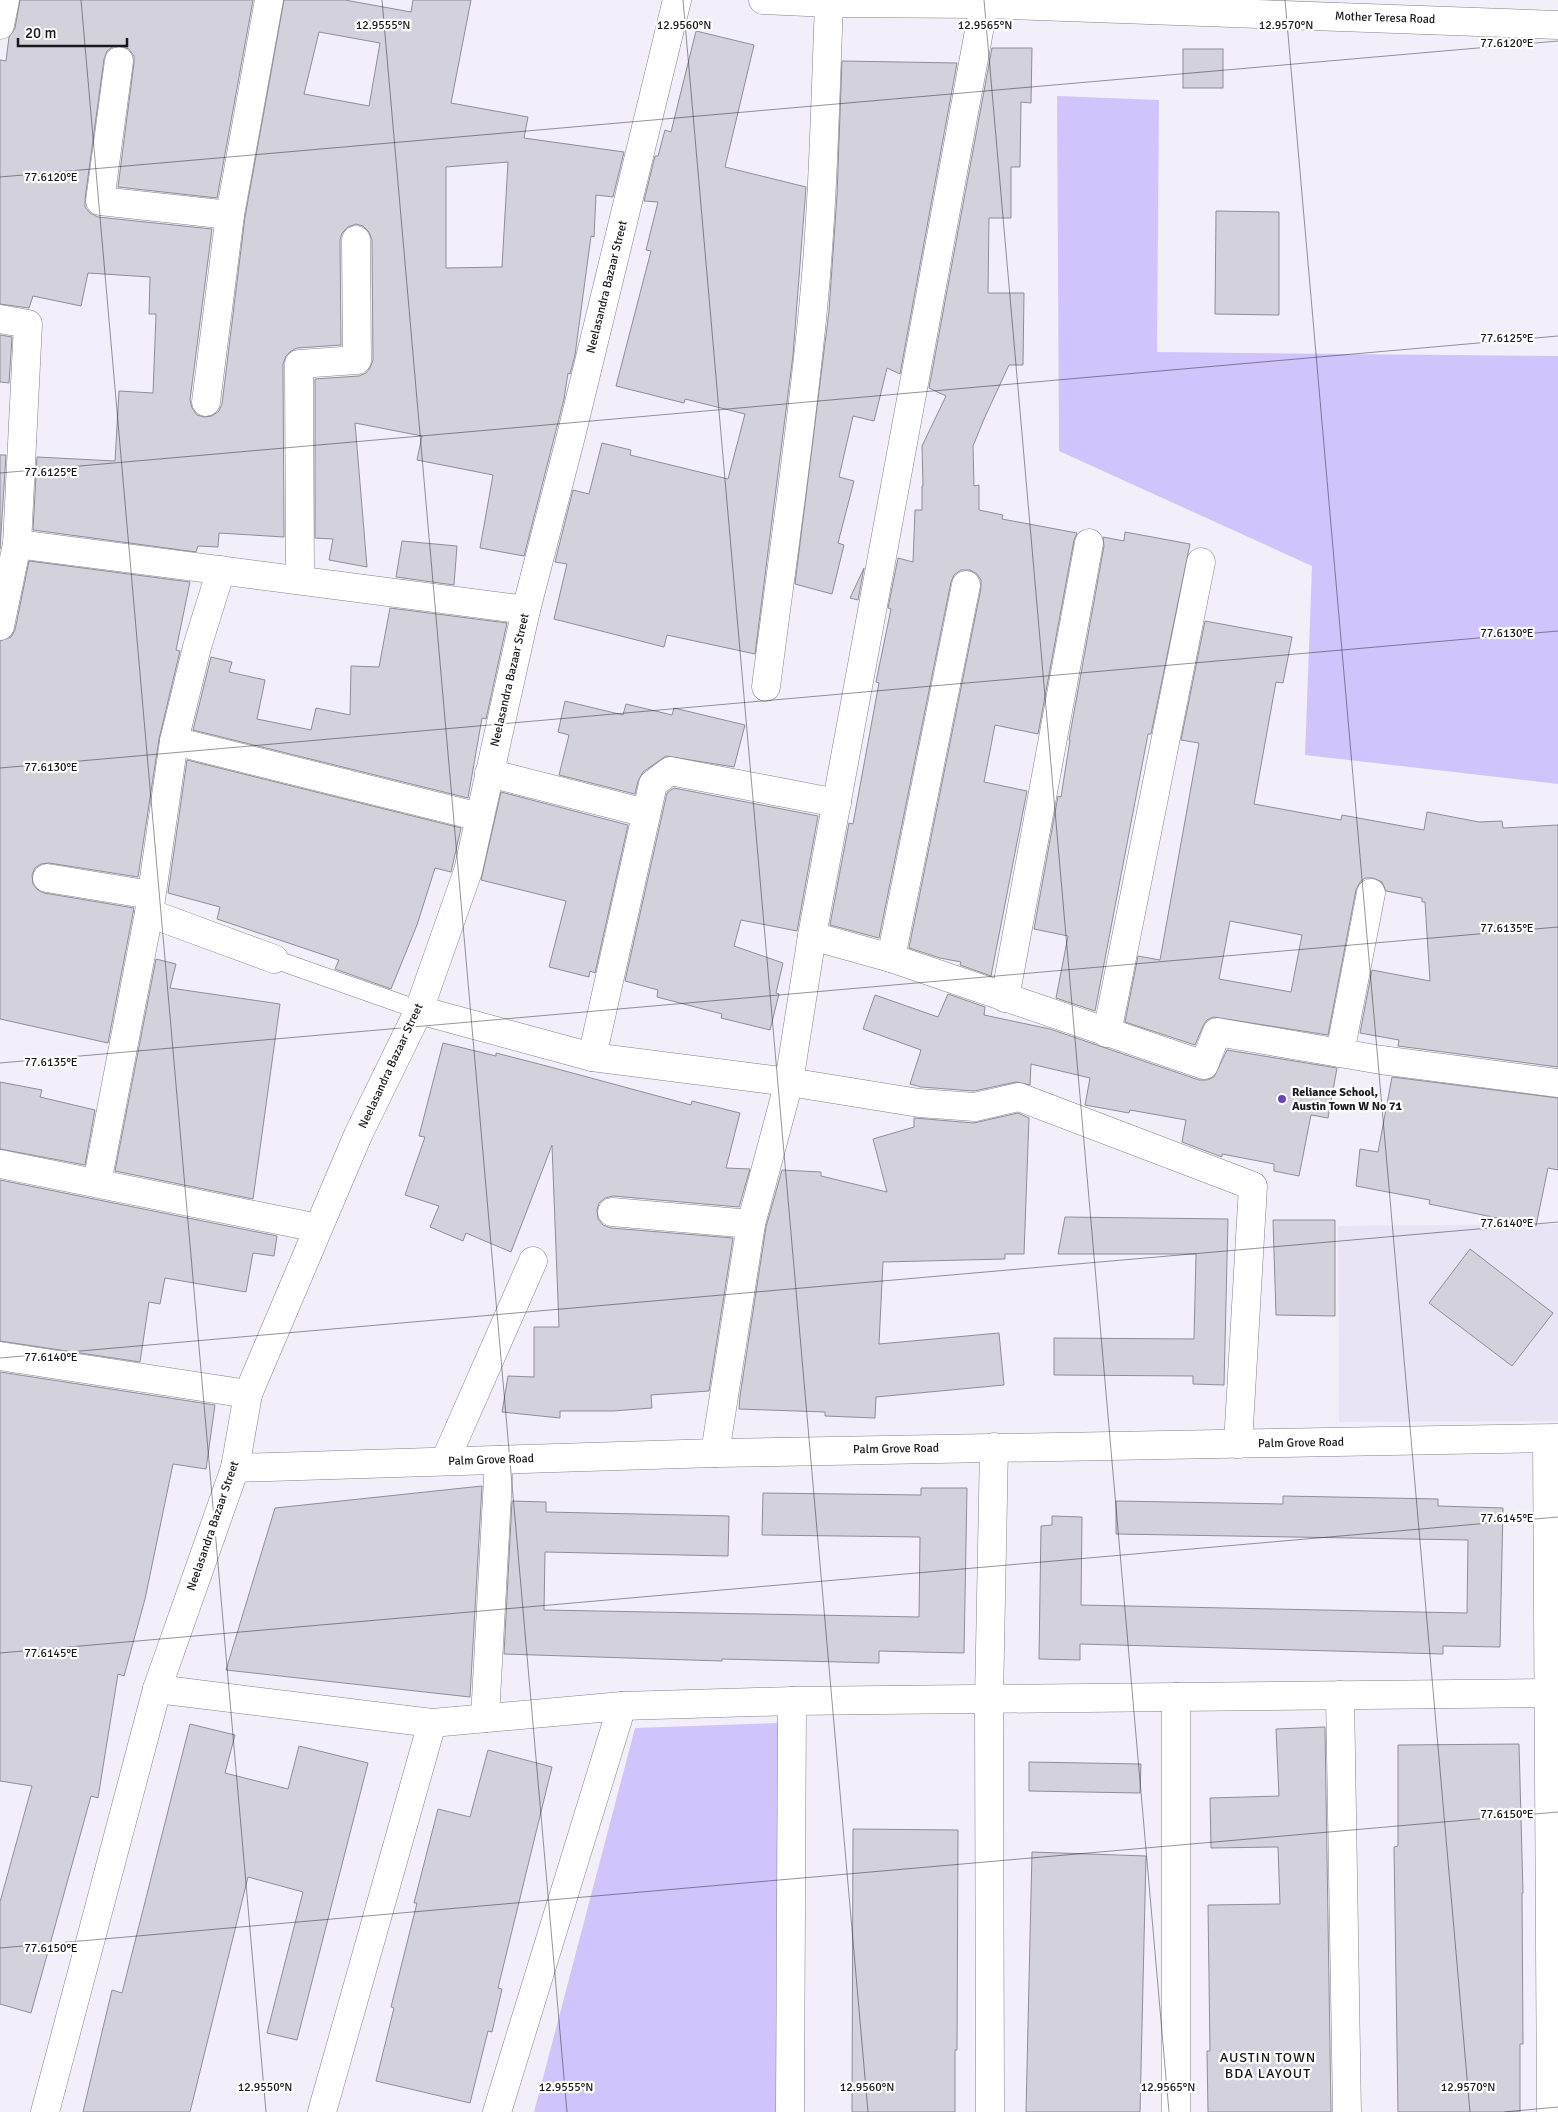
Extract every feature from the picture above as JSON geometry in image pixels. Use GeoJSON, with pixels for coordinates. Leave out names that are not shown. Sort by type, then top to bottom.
{"type":"FeatureCollection","features":[{"type":"Feature","properties":{"kind":"street"},"geometry":{"type":"LineString","coordinates":[[0,25],[5,0]]}},
{"type":"Feature","properties":{"kind":"street"},"geometry":{"type":"LineString","coordinates":[[206,402],[230,215],[269,0]]}},
{"type":"Feature","properties":{"kind":"street","name":"Neelasandra Bazaar Street"},"geometry":{"type":"LineString","coordinates":[[45,2112],[157,1689],[235,1468],[248,1394],[358,1136],[418,1010],[468,872],[526,610],[676,0]]}},
{"type":"Feature","properties":{"kind":"street","name":"Mother Teresa Road"},"geometry":{"type":"LineString","coordinates":[[763,0],[829,3],[984,4],[1558,25]]}},
{"type":"Feature","properties":{"kind":"street"},"geometry":{"type":"LineString","coordinates":[[766,687],[791,487],[804,404],[813,307],[820,228],[829,3]]}},
{"type":"Feature","properties":{"kind":"street"},"geometry":{"type":"LineString","coordinates":[[715,1453],[751,1224],[789,1082],[812,936],[984,4]]}},
{"type":"Feature","properties":{"kind":"street"},"geometry":{"type":"LineString","coordinates":[[119,61],[100,201],[230,215]]}},
{"type":"Feature","properties":{"kind":"street"},"geometry":{"type":"LineString","coordinates":[[300,580],[299,364],[357,360],[356,240]]}},
{"type":"Feature","properties":{"kind":"street"},"geometry":{"type":"LineString","coordinates":[[0,319],[28,324],[17,544],[0,626]]}},
{"type":"Feature","properties":{"kind":"street"},"geometry":{"type":"LineString","coordinates":[[1005,998],[1088,543]]}},
{"type":"Feature","properties":{"kind":"street"},"geometry":{"type":"LineString","coordinates":[[17,544],[526,610]]}},
{"type":"Feature","properties":{"kind":"street"},"geometry":{"type":"LineString","coordinates":[[1107,1033],[1201,562]]}},
{"type":"Feature","properties":{"kind":"street"},"geometry":{"type":"LineString","coordinates":[[97,1183],[150,904],[174,741],[196,647],[221,570]]}},
{"type":"Feature","properties":{"kind":"street"},"geometry":{"type":"LineString","coordinates":[[891,958],[966,585]]}},
{"type":"Feature","properties":{"kind":"street"},"geometry":{"type":"LineString","coordinates":[[174,741],[480,817]]}},
{"type":"Feature","properties":{"kind":"street"},"geometry":{"type":"LineString","coordinates":[[592,1057],[653,784],[670,771],[837,803]]}},
{"type":"Feature","properties":{"kind":"street"},"geometry":{"type":"LineString","coordinates":[[489,773],[646,813]]}},
{"type":"Feature","properties":{"kind":"street"},"geometry":{"type":"LineString","coordinates":[[47,878],[150,904],[274,959]]}},
{"type":"Feature","properties":{"kind":"street"},"geometry":{"type":"LineString","coordinates":[[1340,1053],[1371,893]]}},
{"type":"Feature","properties":{"kind":"street"},"geometry":{"type":"LineString","coordinates":[[812,936],[891,958],[1204,1065],[1217,1032],[1340,1053],[1558,1083]]}},
{"type":"Feature","properties":{"kind":"street"},"geometry":{"type":"LineString","coordinates":[[418,1010],[592,1057],[789,1082],[919,1103],[975,1108],[1019,1097],[1253,1186],[1238,1444]]}},
{"type":"Feature","properties":{"kind":"street"},"geometry":{"type":"LineString","coordinates":[[0,1164],[318,1228]]}},
{"type":"Feature","properties":{"kind":"street"},"geometry":{"type":"LineString","coordinates":[[612,1212],[751,1224]]}},
{"type":"Feature","properties":{"kind":"street"},"geometry":{"type":"LineString","coordinates":[[445,1461],[533,1261]]}},
{"type":"Feature","properties":{"kind":"street"},"geometry":{"type":"LineString","coordinates":[[0,1356],[248,1394]]}},
{"type":"Feature","properties":{"kind":"street"},"geometry":{"type":"LineString","coordinates":[[1552,2112],[1554,1992],[1548,1693],[1553,1438]]}},
{"type":"Feature","properties":{"kind":"street","name":"Palm Grove Road"},"geometry":{"type":"LineString","coordinates":[[235,1468],[715,1453],[1553,1438]]}},
{"type":"Feature","properties":{"kind":"street"},"geometry":{"type":"LineString","coordinates":[[990,2112],[989,1699],[994,1447]]}},
{"type":"Feature","properties":{"kind":"street"},"geometry":{"type":"LineString","coordinates":[[485,1718],[499,1460]]}},
{"type":"Feature","properties":{"kind":"street"},"geometry":{"type":"LineString","coordinates":[[157,1689],[432,1723],[622,1706],[792,1701],[1548,1693]]}},
{"type":"Feature","properties":{"kind":"street"},"geometry":{"type":"LineString","coordinates":[[1340,1695],[1347,2112]]}},
{"type":"Feature","properties":{"kind":"street"},"geometry":{"type":"LineString","coordinates":[[1176,1697],[1176,2112]]}},
{"type":"Feature","properties":{"kind":"street"},"geometry":{"type":"LineString","coordinates":[[790,2112],[792,1701]]}},
{"type":"Feature","properties":{"kind":"street"},"geometry":{"type":"LineString","coordinates":[[498,2112],[622,1706]]}},
{"type":"Feature","properties":{"kind":"street"},"geometry":{"type":"LineString","coordinates":[[322,2112],[432,1723]]}},
{"type":"Feature","properties":{"kind":"lane"},"geometry":{"type":"LineString","coordinates":[[274,959],[418,1010]]}},
{"type":"Feature","properties":{"kind":"shaded area"},"geometry":{"type":"Polygon","coordinates":[[[1057,96],[1159,100],[1157,352],[1558,356],[1558,784],[1305,755],[1312,566],[1059,451],[1057,96]]]}},
{"type":"Feature","properties":{"kind":"shaded area"},"geometry":{"type":"Polygon","coordinates":[[[1558,1224],[1558,1421],[1339,1422],[1338,1226],[1558,1224]]]}},
{"type":"Feature","properties":{"kind":"shaded area"},"geometry":{"type":"Polygon","coordinates":[[[778,1723],[776,2112],[534,2112],[635,1728],[778,1723]]]}},
{"type":"Feature","properties":{"kind":"building"},"geometry":{"type":"Polygon","coordinates":[[[20,0],[253,0],[217,198],[118,187],[134,56],[129,49],[114,46],[107,51],[104,59],[85,199],[85,207],[90,213],[98,217],[212,229],[190,400],[192,408],[197,415],[204,417],[212,416],[219,411],[222,404],[245,217],[284,0],[345,0],[411,12],[413,0],[471,0],[451,103],[528,117],[524,138],[624,152],[613,197],[596,195],[594,237],[591,236],[575,355],[570,374],[568,373],[564,399],[524,556],[480,548],[493,475],[417,460],[422,436],[355,423],[367,567],[329,560],[333,539],[315,538],[315,379],[359,376],[366,373],[373,360],[372,240],[369,232],[363,226],[356,224],[348,227],[342,233],[340,240],[341,345],[297,348],[286,356],[283,364],[284,537],[219,533],[218,547],[198,546],[196,552],[33,530],[37,457],[115,461],[119,391],[153,393],[156,314],[149,314],[150,277],[88,273],[81,306],[33,296],[29,308],[0,304],[0,60],[6,61],[9,37],[15,28],[20,0]],[[319,32],[304,94],[369,106],[380,43],[319,32]],[[508,162],[446,167],[446,268],[502,267],[508,162]]]}},
{"type":"Feature","properties":{"kind":"building"},"geometry":{"type":"Polygon","coordinates":[[[696,31],[754,45],[725,167],[806,187],[793,355],[755,654],[667,635],[664,647],[554,619],[567,564],[555,562],[573,490],[589,494],[602,443],[631,450],[630,455],[728,479],[745,414],[685,399],[684,403],[616,386],[651,251],[646,250],[658,202],[644,201],[655,156],[658,156],[665,130],[671,132],[696,31]]]}},
{"type":"Feature","properties":{"kind":"building"},"geometry":{"type":"Polygon","coordinates":[[[992,48],[1032,48],[1031,103],[1021,102],[1020,167],[1011,167],[1011,218],[989,218],[988,293],[1024,293],[1023,365],[1009,365],[973,446],[974,486],[979,485],[979,510],[1003,515],[1002,519],[1077,533],[1074,540],[1038,734],[995,725],[984,782],[1027,791],[991,976],[960,965],[961,962],[940,958],[909,948],[981,588],[981,580],[977,574],[970,570],[961,570],[954,575],[951,582],[879,938],[830,925],[849,823],[853,824],[879,683],[876,682],[891,609],[888,608],[898,558],[913,562],[915,510],[922,510],[922,446],[946,396],[929,388],[992,48]]]}},
{"type":"Feature","properties":{"kind":"building"},"geometry":{"type":"Polygon","coordinates":[[[1183,49],[1223,49],[1223,88],[1183,88],[1183,49]]]}},
{"type":"Feature","properties":{"kind":"building"},"geometry":{"type":"Polygon","coordinates":[[[842,61],[957,63],[900,374],[887,368],[874,421],[853,416],[839,477],[854,481],[838,543],[844,545],[832,594],[795,584],[829,311],[837,195],[842,61]]]}},
{"type":"Feature","properties":{"kind":"building"},"geometry":{"type":"Polygon","coordinates":[[[1216,211],[1279,212],[1279,315],[1215,314],[1216,211]]]}},
{"type":"Feature","properties":{"kind":"building"},"geometry":{"type":"Polygon","coordinates":[[[0,335],[12,337],[9,383],[0,382],[0,335]]]}},
{"type":"Feature","properties":{"kind":"building"},"geometry":{"type":"Polygon","coordinates":[[[0,455],[6,455],[0,549],[0,455]]]}},
{"type":"Feature","properties":{"kind":"building"},"geometry":{"type":"Polygon","coordinates":[[[1125,532],[1190,544],[1151,734],[1148,734],[1095,1011],[1056,998],[1068,936],[1034,929],[1058,796],[1061,797],[1069,740],[1104,546],[1103,537],[1124,541],[1125,532]]]}},
{"type":"Feature","properties":{"kind":"building"},"geometry":{"type":"Polygon","coordinates":[[[402,541],[457,546],[454,585],[396,577],[402,541]]]}},
{"type":"Feature","properties":{"kind":"building"},"geometry":{"type":"Polygon","coordinates":[[[29,561],[190,582],[176,650],[180,651],[159,739],[138,877],[49,863],[41,864],[35,868],[32,875],[33,884],[44,893],[134,908],[108,1043],[0,1019],[0,641],[11,637],[15,630],[29,561]]]}},
{"type":"Feature","properties":{"kind":"building"},"geometry":{"type":"Polygon","coordinates":[[[864,568],[858,600],[850,598],[864,568]]]}},
{"type":"Feature","properties":{"kind":"building"},"geometry":{"type":"Polygon","coordinates":[[[390,608],[507,623],[486,719],[482,718],[468,798],[193,730],[211,657],[232,662],[229,672],[265,680],[257,719],[311,730],[316,708],[350,715],[351,666],[379,667],[390,608]]]}},
{"type":"Feature","properties":{"kind":"building"},"geometry":{"type":"Polygon","coordinates":[[[1205,621],[1292,637],[1283,683],[1276,682],[1254,804],[1341,820],[1342,815],[1424,830],[1427,812],[1479,822],[1502,821],[1503,828],[1558,825],[1558,1067],[1398,1046],[1399,1040],[1360,1033],[1372,970],[1430,981],[1425,902],[1422,902],[1422,898],[1386,891],[1382,882],[1373,878],[1365,878],[1360,882],[1356,890],[1328,1035],[1213,1017],[1207,1020],[1203,1026],[1195,1045],[1125,1022],[1138,956],[1160,960],[1199,743],[1181,740],[1205,621]],[[1230,921],[1219,979],[1291,992],[1302,935],[1230,921]]]}},
{"type":"Feature","properties":{"kind":"building"},"geometry":{"type":"Polygon","coordinates":[[[565,701],[623,715],[626,704],[672,715],[674,708],[745,725],[734,767],[666,756],[643,772],[638,781],[635,794],[559,775],[569,735],[558,732],[565,701]]]}},
{"type":"Feature","properties":{"kind":"building"},"geometry":{"type":"Polygon","coordinates":[[[187,760],[461,828],[451,872],[435,868],[417,925],[391,989],[335,969],[339,960],[217,919],[220,907],[168,893],[187,760]]]}},
{"type":"Feature","properties":{"kind":"building"},"geometry":{"type":"Polygon","coordinates":[[[674,788],[818,816],[797,931],[741,920],[734,946],[783,963],[776,993],[779,994],[770,1030],[721,1018],[722,1014],[657,997],[658,990],[625,981],[667,793],[674,788]]]}},
{"type":"Feature","properties":{"kind":"building"},"geometry":{"type":"Polygon","coordinates":[[[501,792],[628,825],[595,973],[590,971],[589,977],[549,967],[566,901],[481,880],[501,792]]]}},
{"type":"Feature","properties":{"kind":"building"},"geometry":{"type":"Polygon","coordinates":[[[156,959],[176,964],[170,988],[280,1004],[253,1199],[115,1171],[156,959]]]}},
{"type":"Feature","properties":{"kind":"building"},"geometry":{"type":"Polygon","coordinates":[[[948,994],[985,1007],[984,1015],[1050,1029],[1199,1080],[1207,1080],[1214,1077],[1227,1050],[1337,1068],[1328,1118],[1311,1115],[1299,1176],[1274,1171],[1274,1164],[1222,1154],[1222,1157],[1182,1142],[1186,1120],[1130,1110],[1129,1113],[1085,1105],[1090,1078],[1031,1064],[1030,1085],[1016,1082],[974,1091],[921,1087],[910,1084],[921,1050],[863,1029],[875,995],[938,1017],[948,994]]]}},
{"type":"Feature","properties":{"kind":"building"},"geometry":{"type":"Polygon","coordinates":[[[443,1043],[496,1056],[496,1053],[691,1105],[692,1101],[740,1113],[726,1168],[750,1169],[739,1207],[613,1196],[605,1198],[599,1203],[597,1210],[598,1219],[603,1225],[611,1228],[733,1238],[709,1391],[651,1395],[652,1408],[613,1411],[560,1411],[560,1418],[502,1412],[508,1376],[534,1377],[534,1327],[559,1327],[552,1145],[511,1252],[466,1233],[463,1241],[430,1227],[439,1206],[405,1195],[425,1137],[419,1136],[443,1043]]]}},
{"type":"Feature","properties":{"kind":"building"},"geometry":{"type":"Polygon","coordinates":[[[1392,1077],[1558,1098],[1558,1170],[1548,1168],[1536,1226],[1429,1204],[1430,1200],[1356,1186],[1360,1149],[1378,1152],[1392,1077]]]}},
{"type":"Feature","properties":{"kind":"building"},"geometry":{"type":"Polygon","coordinates":[[[0,1082],[42,1090],[40,1097],[95,1110],[85,1165],[0,1149],[0,1082]]]}},
{"type":"Feature","properties":{"kind":"building"},"geometry":{"type":"Polygon","coordinates":[[[1018,1113],[1029,1118],[1024,1254],[1005,1254],[1005,1259],[883,1262],[879,1344],[999,1333],[1004,1385],[876,1397],[875,1418],[825,1416],[825,1412],[739,1409],[766,1227],[782,1170],[821,1172],[821,1176],[887,1192],[873,1139],[914,1127],[914,1118],[974,1123],[1018,1113]]]}},
{"type":"Feature","properties":{"kind":"building"},"geometry":{"type":"Polygon","coordinates":[[[0,1180],[277,1236],[274,1256],[253,1253],[246,1292],[165,1278],[160,1304],[149,1302],[140,1362],[0,1341],[0,1180]]]}},
{"type":"Feature","properties":{"kind":"building"},"geometry":{"type":"Polygon","coordinates":[[[1065,1217],[1228,1219],[1224,1385],[1193,1384],[1193,1376],[1054,1375],[1054,1338],[1194,1339],[1196,1254],[1058,1254],[1065,1217]]]}},
{"type":"Feature","properties":{"kind":"building"},"geometry":{"type":"Polygon","coordinates":[[[1273,1220],[1335,1220],[1335,1316],[1276,1315],[1273,1220]]]}},
{"type":"Feature","properties":{"kind":"building"},"geometry":{"type":"Polygon","coordinates":[[[1470,1249],[1553,1313],[1512,1366],[1429,1303],[1470,1249]]]}},
{"type":"Feature","properties":{"kind":"building"},"geometry":{"type":"Polygon","coordinates":[[[0,1372],[215,1405],[206,1469],[173,1464],[145,1599],[124,1676],[118,1674],[98,1798],[91,1796],[31,2013],[0,2004],[0,1902],[32,1786],[0,1781],[0,1372]]]}},
{"type":"Feature","properties":{"kind":"building"},"geometry":{"type":"Polygon","coordinates":[[[482,1486],[470,1697],[226,1670],[275,1508],[482,1486]]]}},
{"type":"Feature","properties":{"kind":"building"},"geometry":{"type":"Polygon","coordinates":[[[921,1488],[967,1488],[964,1653],[879,1651],[879,1663],[722,1659],[722,1661],[504,1654],[512,1501],[546,1502],[546,1512],[729,1516],[728,1556],[545,1552],[544,1610],[919,1617],[920,1537],[762,1535],[763,1493],[921,1495],[921,1488]]]}},
{"type":"Feature","properties":{"kind":"building"},"geometry":{"type":"Polygon","coordinates":[[[1283,1496],[1438,1499],[1438,1506],[1503,1508],[1500,1647],[1443,1646],[1443,1654],[1080,1644],[1080,1660],[1039,1659],[1041,1526],[1052,1525],[1052,1516],[1082,1517],[1081,1605],[1467,1613],[1468,1540],[1116,1534],[1116,1501],[1283,1504],[1283,1496]]]}},
{"type":"Feature","properties":{"kind":"building"},"geometry":{"type":"Polygon","coordinates":[[[190,1724],[235,1735],[225,1773],[288,1789],[299,1746],[368,1763],[297,2040],[267,2033],[303,1892],[248,1877],[190,2112],[83,2112],[112,1990],[122,1993],[190,1724]]]}},
{"type":"Feature","properties":{"kind":"building"},"geometry":{"type":"Polygon","coordinates":[[[1325,1727],[1331,2112],[1208,2112],[1207,2051],[1210,2051],[1208,1905],[1280,1904],[1278,1847],[1211,1848],[1210,1798],[1279,1796],[1276,1729],[1325,1727]]]}},
{"type":"Feature","properties":{"kind":"building"},"geometry":{"type":"Polygon","coordinates":[[[1519,1744],[1523,1893],[1523,2044],[1520,2044],[1520,2112],[1398,2112],[1394,1847],[1398,1846],[1398,1745],[1519,1744]]]}},
{"type":"Feature","properties":{"kind":"building"},"geometry":{"type":"Polygon","coordinates":[[[488,1750],[552,1767],[498,1988],[502,1989],[492,2032],[488,2031],[470,2103],[376,2081],[394,2008],[391,2007],[417,1903],[414,1903],[438,1809],[470,1817],[488,1750]]]}},
{"type":"Feature","properties":{"kind":"building"},"geometry":{"type":"Polygon","coordinates":[[[1029,1762],[1141,1764],[1140,1793],[1029,1791],[1029,1762]]]}},
{"type":"Feature","properties":{"kind":"building"},"geometry":{"type":"Polygon","coordinates":[[[853,1829],[958,1830],[955,2112],[852,2112],[853,1829]]]}},
{"type":"Feature","properties":{"kind":"building"},"geometry":{"type":"Polygon","coordinates":[[[1032,1852],[1146,1856],[1140,2112],[1026,2112],[1032,1852]]]}},
{"type":"Feature","properties":{"kind":"place","name":"Reliance School, Austin Town W No 71"},"geometry":{"type":"Point","coordinates":[1282,1099]}},
{"type":"Feature","properties":{"kind":"district","name":"AUSTIN TOWN BDA LAYOUT"},"geometry":{"type":"Point","coordinates":[1268,2066]}}]}
